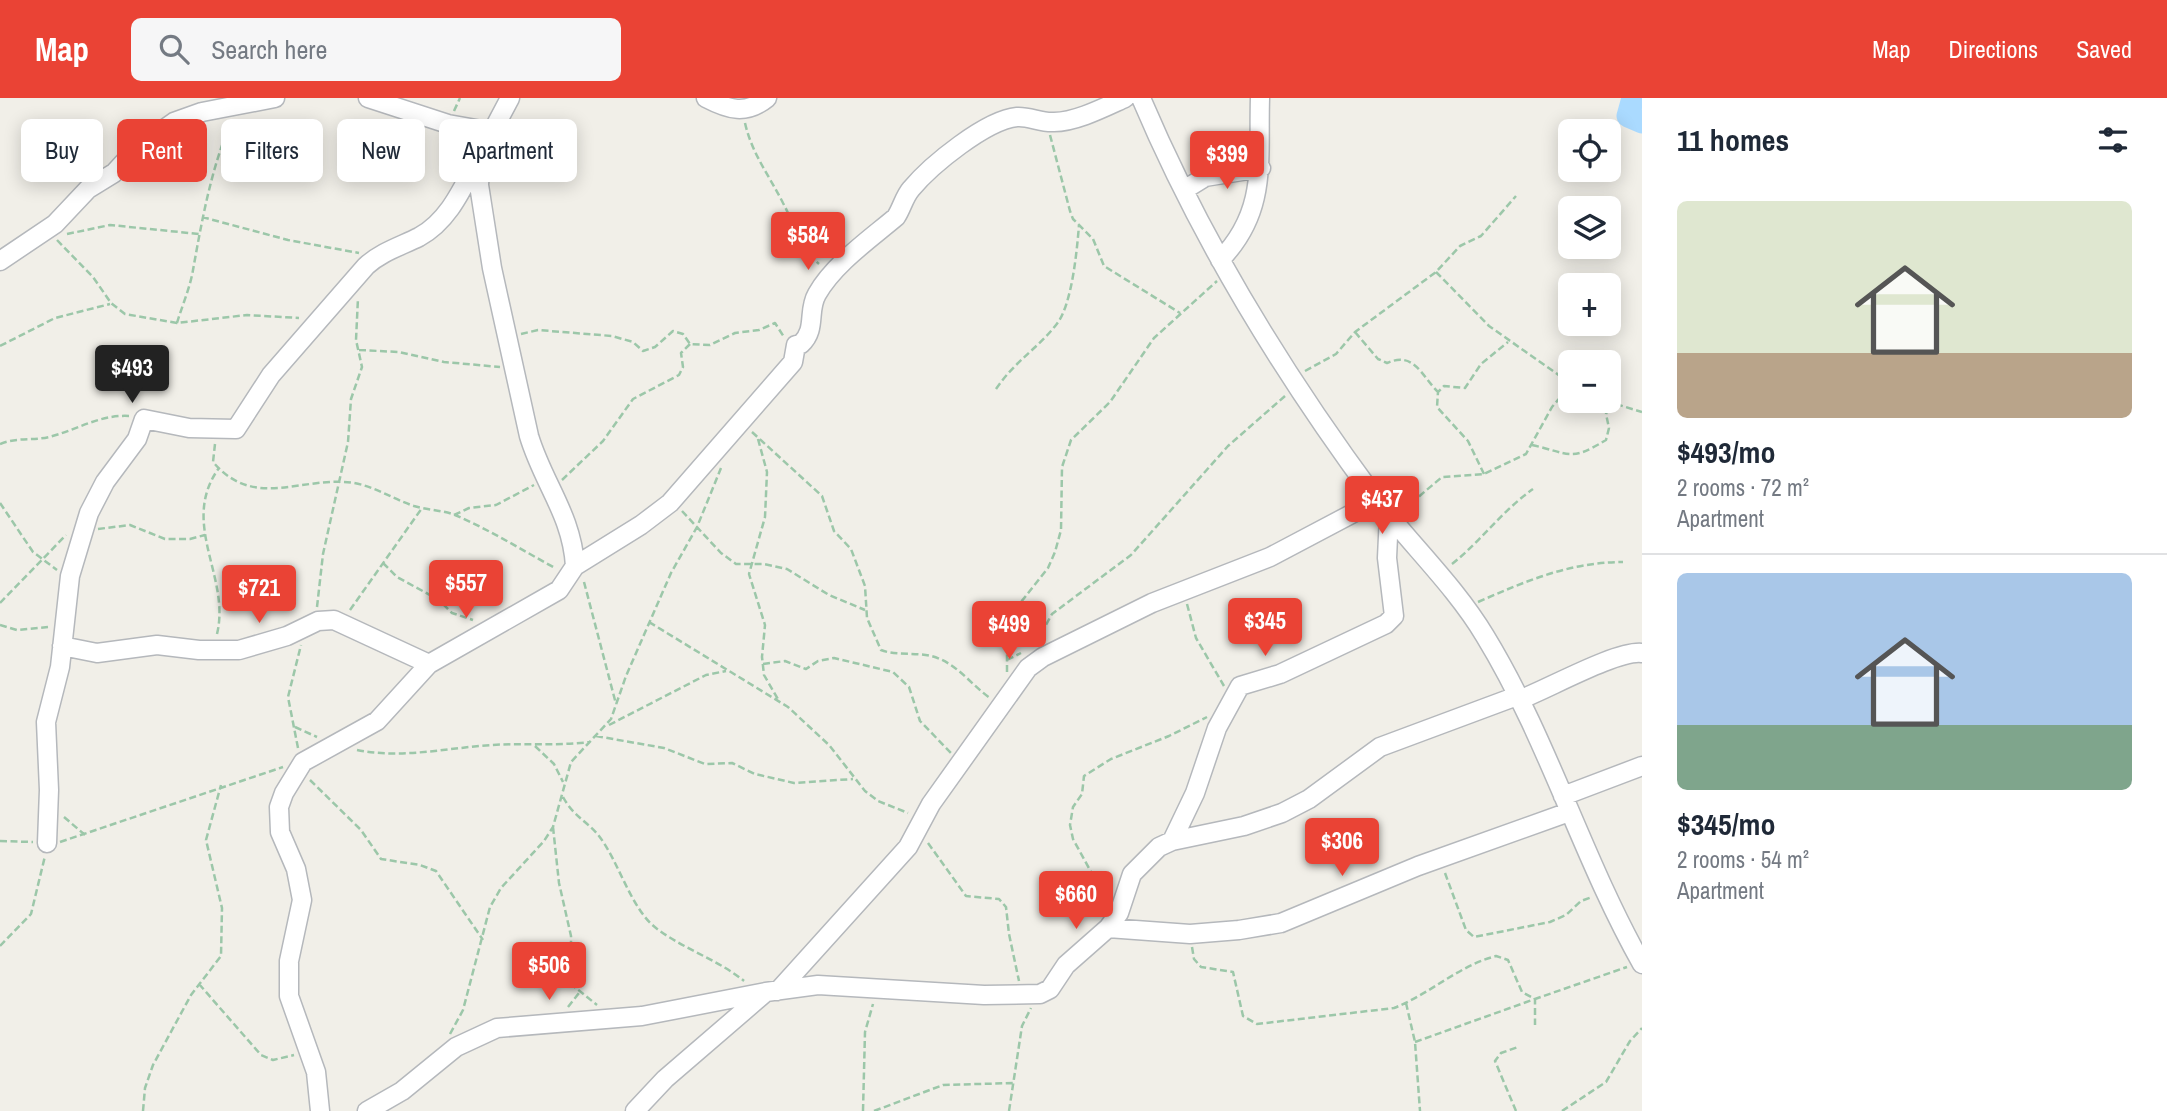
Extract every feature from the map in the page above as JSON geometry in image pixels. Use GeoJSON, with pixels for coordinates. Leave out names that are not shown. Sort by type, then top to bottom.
{"type":"FeatureCollection","features":[{"type":"Feature","properties":{"kind":"street"},"geometry":{"type":"LineString","coordinates":[[0,261],[55,224],[88,189],[114,173],[137,148],[160,130],[184,117],[275,98]]}},
{"type":"Feature","properties":{"kind":"street"},"geometry":{"type":"LineString","coordinates":[[368,98],[439,121]]}},
{"type":"Feature","properties":{"kind":"street"},"geometry":{"type":"LineString","coordinates":[[500,119],[510,98]]}},
{"type":"Feature","properties":{"kind":"street"},"geometry":{"type":"LineString","coordinates":[[706,98],[735,111],[755,107],[767,98]]}},
{"type":"Feature","properties":{"kind":"street"},"geometry":{"type":"LineString","coordinates":[[320,1111],[312,1060],[289,996],[289,961],[303,900],[279,818],[284,793],[301,765],[377,721],[429,664],[559,590],[575,568],[641,526],[687,488],[752,405],[789,368],[796,345],[808,338],[816,295],[831,276],[896,217],[913,187],[960,147],[985,129],[1008,119],[1026,117],[1046,122],[1066,122],[1125,98]]}},
{"type":"Feature","properties":{"kind":"street"},"geometry":{"type":"LineString","coordinates":[[1141,98],[1184,190],[1224,266],[1294,380],[1377,500],[1484,634],[1519,697],[1641,962]]}},
{"type":"Feature","properties":{"kind":"street"},"geometry":{"type":"LineString","coordinates":[[1224,266],[1250,218],[1261,168],[1260,98]]}},
{"type":"Feature","properties":{"kind":"street"},"geometry":{"type":"LineString","coordinates":[[1184,190],[1205,177],[1261,168]]}},
{"type":"Feature","properties":{"kind":"street"},"geometry":{"type":"LineString","coordinates":[[48,847],[46,722],[63,637],[70,576],[85,526],[105,482],[137,439],[147,418],[189,428],[231,430],[241,424],[271,376],[363,270],[376,256],[422,236],[440,221],[465,182]]}},
{"type":"Feature","properties":{"kind":"street"},"geometry":{"type":"LineString","coordinates":[[479,182],[484,225],[536,460],[568,521],[575,568]]}},
{"type":"Feature","properties":{"kind":"street"},"geometry":{"type":"LineString","coordinates":[[635,1111],[665,1079],[767,992],[908,847],[932,804],[1028,668],[1043,657],[1189,587],[1270,557],[1377,500]]}},
{"type":"Feature","properties":{"kind":"street"},"geometry":{"type":"LineString","coordinates":[[1171,841],[1195,793],[1210,743],[1240,686],[1280,674],[1391,620],[1396,610],[1388,558],[1391,517]]}},
{"type":"Feature","properties":{"kind":"street"},"geometry":{"type":"LineString","coordinates":[[63,637],[97,653],[157,645],[216,651],[250,649],[325,619],[337,620],[429,664]]}},
{"type":"Feature","properties":{"kind":"street"},"geometry":{"type":"LineString","coordinates":[[367,1111],[402,1091],[433,1064],[482,1033],[516,1024],[612,1019],[675,1012],[767,992],[818,985],[1021,996],[1040,994],[1049,989],[1066,965],[1108,928],[1119,913],[1126,888],[1141,863],[1171,841],[1244,825],[1282,813],[1309,799],[1380,747],[1626,655],[1642,653]]}},
{"type":"Feature","properties":{"kind":"street"},"geometry":{"type":"LineString","coordinates":[[1108,928],[1190,934],[1281,923],[1438,860],[1566,804],[1642,766]]}},
{"type":"Feature","properties":{"kind":"path"},"geometry":{"type":"LineString","coordinates":[[177,323],[193,270],[198,234],[215,166],[236,105]]}},
{"type":"Feature","properties":{"kind":"path"},"geometry":{"type":"LineString","coordinates":[[742,110],[753,150],[783,203],[798,241],[831,276]]}},
{"type":"Feature","properties":{"kind":"path"},"geometry":{"type":"LineString","coordinates":[[1046,122],[1070,211],[1093,239],[1104,266],[1181,313]]}},
{"type":"Feature","properties":{"kind":"path"},"geometry":{"type":"LineString","coordinates":[[1007,660],[1036,642],[1048,619],[1060,607],[1131,555],[1227,446],[1272,409],[1294,380],[1336,354],[1355,332],[1436,272],[1460,246],[1490,228],[1496,215],[1516,196]]}},
{"type":"Feature","properties":{"kind":"path"},"geometry":{"type":"LineString","coordinates":[[202,217],[288,240],[376,256]]}},
{"type":"Feature","properties":{"kind":"path"},"geometry":{"type":"LineString","coordinates":[[198,234],[110,225],[50,235],[71,253],[111,303],[125,314],[177,323],[247,315],[318,319]]}},
{"type":"Feature","properties":{"kind":"path"},"geometry":{"type":"LineString","coordinates":[[996,388],[1015,363],[1046,335],[1063,314],[1079,225]]}},
{"type":"Feature","properties":{"kind":"path"},"geometry":{"type":"LineString","coordinates":[[1010,692],[1007,660],[1012,621],[1017,607],[1041,579],[1055,552],[1061,530],[1062,467],[1071,440],[1103,411],[1133,373],[1144,349],[1224,266]]}},
{"type":"Feature","properties":{"kind":"path"},"geometry":{"type":"LineString","coordinates":[[363,270],[355,320],[362,367],[351,399],[348,442],[323,554],[317,608],[309,625],[289,692],[301,765],[361,830],[381,859],[406,865],[420,865],[440,875],[483,940]]}},
{"type":"Feature","properties":{"kind":"path"},"geometry":{"type":"LineString","coordinates":[[1436,272],[1508,341],[1558,376]]}},
{"type":"Feature","properties":{"kind":"path"},"geometry":{"type":"LineString","coordinates":[[0,346],[55,318],[111,303]]}},
{"type":"Feature","properties":{"kind":"path"},"geometry":{"type":"LineString","coordinates":[[508,336],[538,330],[568,331],[625,340],[643,351],[678,331],[690,344],[710,345],[735,333],[759,330],[775,323],[786,340],[796,345]]}},
{"type":"Feature","properties":{"kind":"path"},"geometry":{"type":"LineString","coordinates":[[1355,332],[1378,359],[1387,363],[1401,358],[1409,359],[1438,392]]}},
{"type":"Feature","properties":{"kind":"path"},"geometry":{"type":"LineString","coordinates":[[1484,474],[1468,441],[1437,407],[1438,392],[1444,386],[1465,388],[1482,364],[1508,341]]}},
{"type":"Feature","properties":{"kind":"path"},"geometry":{"type":"LineString","coordinates":[[454,515],[469,508],[496,505],[550,486],[608,435],[633,399],[679,375],[683,367],[681,354],[690,344]]}},
{"type":"Feature","properties":{"kind":"path"},"geometry":{"type":"LineString","coordinates":[[359,350],[399,352],[444,362],[514,368]]}},
{"type":"Feature","properties":{"kind":"path"},"geometry":{"type":"LineString","coordinates":[[1391,517],[1442,477],[1484,474],[1526,454],[1558,400]]}},
{"type":"Feature","properties":{"kind":"path"},"geometry":{"type":"LineString","coordinates":[[752,405],[744,425],[818,489],[834,531],[851,549],[865,586],[865,610],[881,650],[930,656],[947,662],[957,668],[976,690],[990,698],[998,709]]}},
{"type":"Feature","properties":{"kind":"path"},"geometry":{"type":"LineString","coordinates":[[1621,406],[1642,412]]}},
{"type":"Feature","properties":{"kind":"path"},"geometry":{"type":"LineString","coordinates":[[1532,445],[1573,456],[1585,454],[1606,440],[1609,428],[1606,413]]}},
{"type":"Feature","properties":{"kind":"path"},"geometry":{"type":"LineString","coordinates":[[0,443],[17,437],[46,438],[108,417],[147,418]]}},
{"type":"Feature","properties":{"kind":"path"},"geometry":{"type":"LineString","coordinates":[[216,429],[212,458],[231,480],[256,488],[282,488],[339,481],[379,489],[422,508],[454,515],[575,568],[616,704]]}},
{"type":"Feature","properties":{"kind":"path"},"geometry":{"type":"LineString","coordinates":[[758,438],[766,472],[765,517],[749,566],[751,590],[765,625],[762,665],[766,680],[779,701]]}},
{"type":"Feature","properties":{"kind":"path"},"geometry":{"type":"LineString","coordinates":[[612,1019],[571,984],[571,936],[561,894],[553,827],[563,783],[571,762],[611,719],[649,622],[679,557],[697,527],[722,464]]}},
{"type":"Feature","properties":{"kind":"path"},"geometry":{"type":"LineString","coordinates":[[216,651],[220,608],[205,535],[205,491],[219,468]]}},
{"type":"Feature","properties":{"kind":"path"},"geometry":{"type":"LineString","coordinates":[[1438,575],[1475,546],[1507,509],[1533,489]]}},
{"type":"Feature","properties":{"kind":"path"},"geometry":{"type":"LineString","coordinates":[[0,503],[24,541],[42,560],[70,576]]}},
{"type":"Feature","properties":{"kind":"path"},"geometry":{"type":"LineString","coordinates":[[670,503],[682,510],[732,561],[749,566],[764,564],[787,569],[829,595],[865,610]]}},
{"type":"Feature","properties":{"kind":"path"},"geometry":{"type":"LineString","coordinates":[[337,620],[346,617],[382,563],[393,554],[422,508]]}},
{"type":"Feature","properties":{"kind":"path"},"geometry":{"type":"LineString","coordinates":[[85,526],[97,529],[130,525],[165,539],[190,539],[205,535]]}},
{"type":"Feature","properties":{"kind":"path"},"geometry":{"type":"LineString","coordinates":[[0,603],[42,560]]}},
{"type":"Feature","properties":{"kind":"path"},"geometry":{"type":"LineString","coordinates":[[1465,608],[1551,571],[1585,564],[1623,562]]}},
{"type":"Feature","properties":{"kind":"path"},"geometry":{"type":"LineString","coordinates":[[382,563],[397,577],[439,600],[452,613],[492,628]]}},
{"type":"Feature","properties":{"kind":"path"},"geometry":{"type":"LineString","coordinates":[[1126,888],[1096,881],[1071,832],[1071,816],[1082,794],[1084,776],[1111,759],[1169,736],[1229,707],[1189,621],[1186,601],[1189,587]]}},
{"type":"Feature","properties":{"kind":"path"},"geometry":{"type":"LineString","coordinates":[[649,622],[779,701],[829,744],[854,779],[878,801],[902,810],[922,825],[934,856],[960,890],[976,899],[999,899],[1006,907],[1021,996]]}},
{"type":"Feature","properties":{"kind":"path"},"geometry":{"type":"LineString","coordinates":[[0,625],[63,637]]}},
{"type":"Feature","properties":{"kind":"path"},"geometry":{"type":"LineString","coordinates":[[762,665],[785,661],[806,669],[818,661],[834,658],[893,672],[909,687],[920,722],[960,764]]}},
{"type":"Feature","properties":{"kind":"path"},"geometry":{"type":"LineString","coordinates":[[604,727],[706,675],[726,671]]}},
{"type":"Feature","properties":{"kind":"path"},"geometry":{"type":"LineString","coordinates":[[596,736],[664,748],[705,764],[732,763],[755,774],[794,783],[854,779]]}},
{"type":"Feature","properties":{"kind":"path"},"geometry":{"type":"LineString","coordinates":[[336,746],[393,755],[500,744],[535,746],[590,742]]}},
{"type":"Feature","properties":{"kind":"path"},"geometry":{"type":"LineString","coordinates":[[535,746],[554,764],[563,783]]}},
{"type":"Feature","properties":{"kind":"path"},"geometry":{"type":"LineString","coordinates":[[0,841],[48,847],[221,785],[301,765]]}},
{"type":"Feature","properties":{"kind":"path"},"geometry":{"type":"LineString","coordinates":[[143,1111],[145,1088],[153,1065],[199,984],[216,964],[223,947],[222,908],[206,840],[221,785]]}},
{"type":"Feature","properties":{"kind":"path"},"geometry":{"type":"LineString","coordinates":[[562,795],[575,816],[599,837],[647,921],[665,935],[767,992]]}},
{"type":"Feature","properties":{"kind":"path"},"geometry":{"type":"LineString","coordinates":[[61,812],[69,824],[85,835]]}},
{"type":"Feature","properties":{"kind":"path"},"geometry":{"type":"LineString","coordinates":[[445,1042],[463,1010],[483,940],[486,917],[495,898],[553,827]]}},
{"type":"Feature","properties":{"kind":"path"},"geometry":{"type":"LineString","coordinates":[[0,946],[31,914],[36,903],[42,864],[48,847]]}},
{"type":"Feature","properties":{"kind":"path"},"geometry":{"type":"LineString","coordinates":[[1438,860],[1455,895],[1466,930],[1474,937],[1507,928],[1550,922],[1566,915],[1581,901],[1609,895]]}},
{"type":"Feature","properties":{"kind":"path"},"geometry":{"type":"LineString","coordinates":[[1190,934],[1194,959],[1201,967],[1233,972],[1243,1016],[1249,1022],[1274,1024],[1373,1012],[1405,1003],[1466,967],[1496,956],[1508,960],[1522,992],[1535,999]]}},
{"type":"Feature","properties":{"kind":"path"},"geometry":{"type":"LineString","coordinates":[[1415,1042],[1641,962]]}},
{"type":"Feature","properties":{"kind":"path"},"geometry":{"type":"LineString","coordinates":[[199,984],[261,1055],[273,1060],[294,1055],[312,1060]]}},
{"type":"Feature","properties":{"kind":"path"},"geometry":{"type":"LineString","coordinates":[[863,1111],[865,1032],[870,1010],[881,989]]}},
{"type":"Feature","properties":{"kind":"path"},"geometry":{"type":"LineString","coordinates":[[1009,1111],[1022,1026],[1040,994]]}},
{"type":"Feature","properties":{"kind":"path"},"geometry":{"type":"LineString","coordinates":[[1535,999],[1535,1025]]}},
{"type":"Feature","properties":{"kind":"path"},"geometry":{"type":"LineString","coordinates":[[1405,1003],[1415,1042],[1420,1111]]}},
{"type":"Feature","properties":{"kind":"path"},"geometry":{"type":"LineString","coordinates":[[1562,1111],[1606,1082],[1630,1041],[1642,1028]]}},
{"type":"Feature","properties":{"kind":"path"},"geometry":{"type":"LineString","coordinates":[[1516,1111],[1495,1061],[1501,1053],[1518,1047]]}},
{"type":"Feature","properties":{"kind":"path"},"geometry":{"type":"LineString","coordinates":[[874,1111],[943,1085],[1014,1083]]}},
{"type":"Feature","properties":{"kind":"waterway"},"geometry":{"type":"LineString","coordinates":[[1633,98],[1628,116],[1642,122]]}}]}
